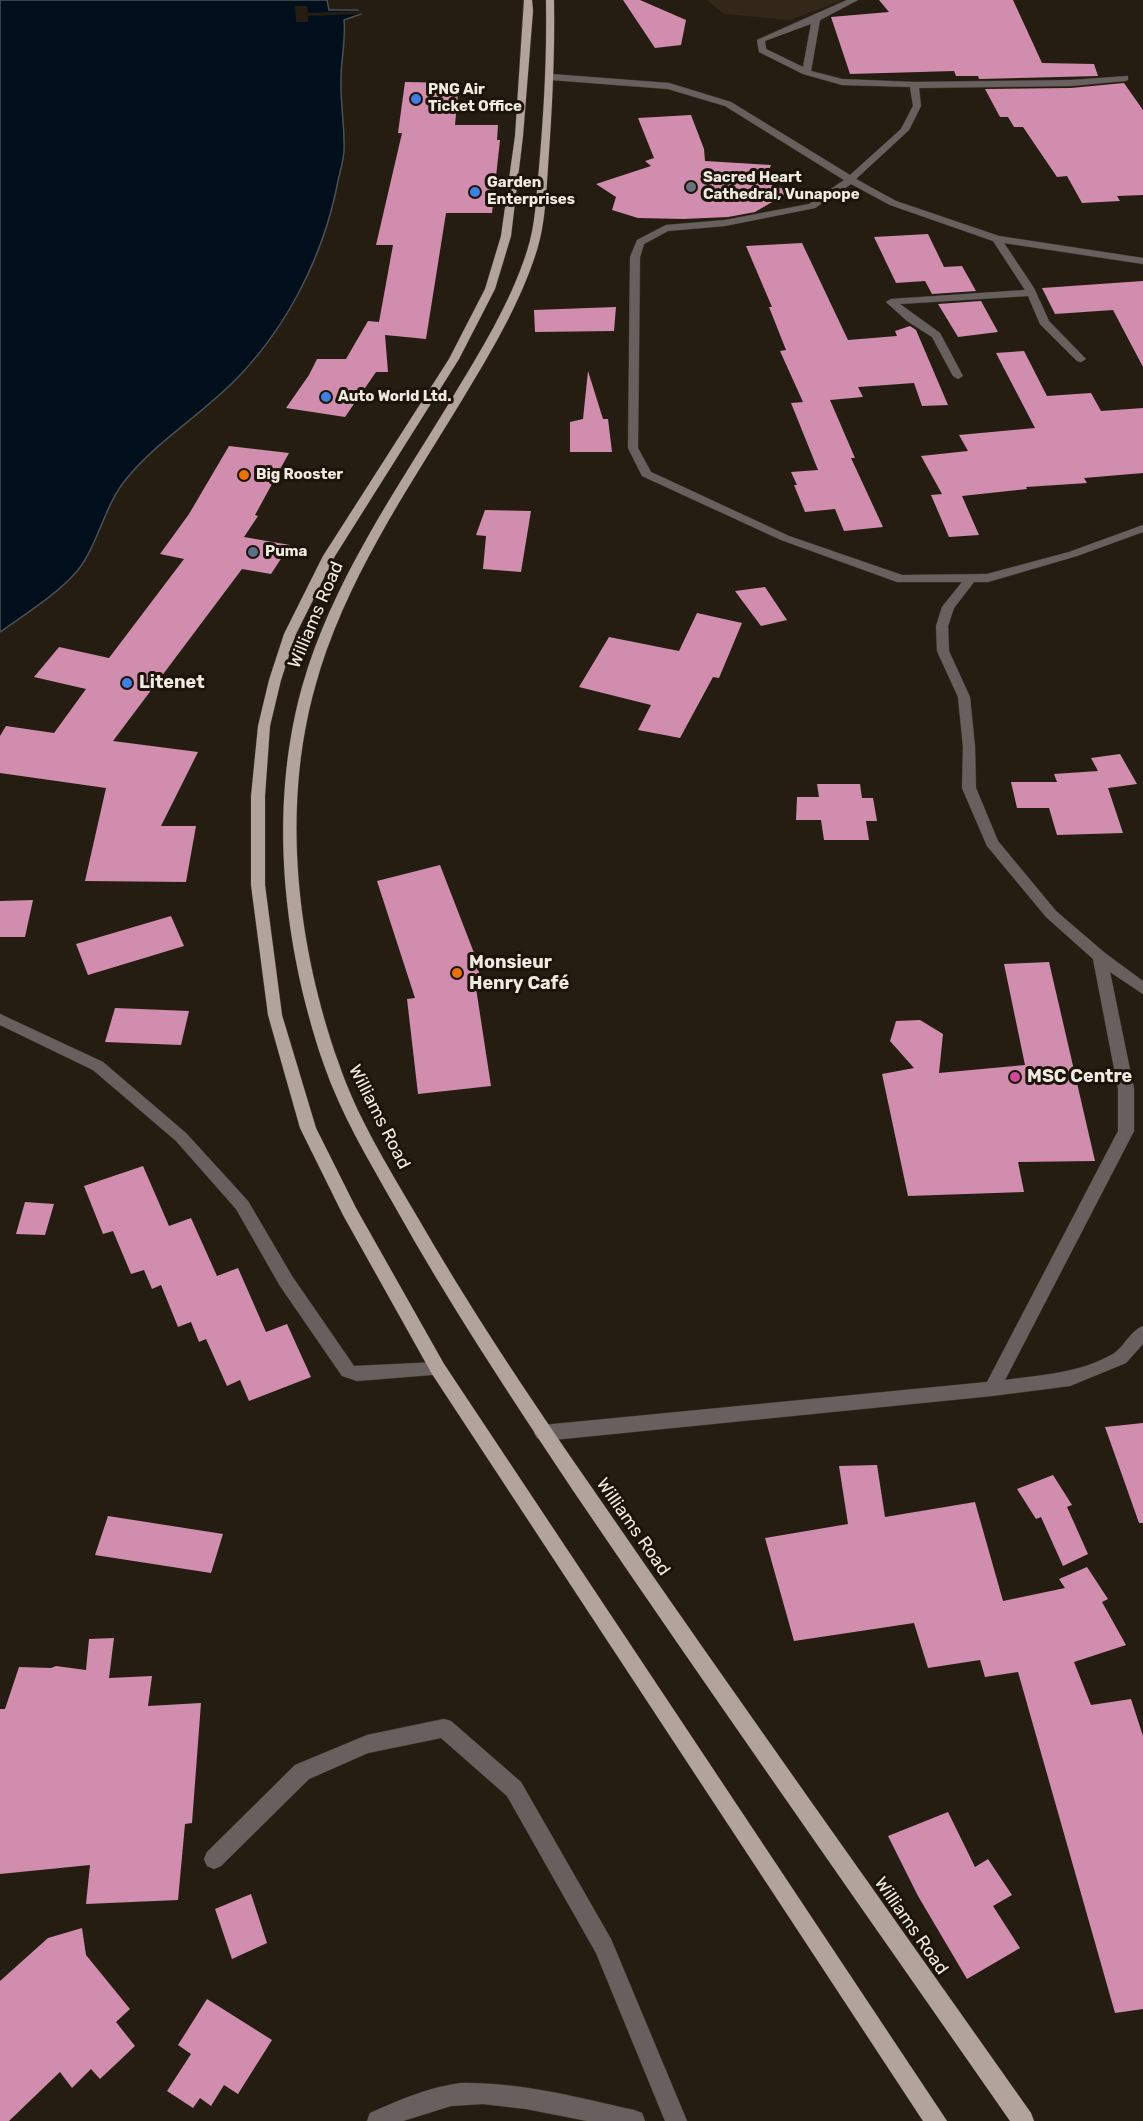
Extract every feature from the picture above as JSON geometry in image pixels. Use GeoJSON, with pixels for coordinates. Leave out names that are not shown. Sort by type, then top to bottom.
{"type":"FeatureCollection","features":[{"type":"Feature","properties":{"kind":"main road","name":"Williams Road"},"geometry":{"type":"LineString","coordinates":[[528,0],[530,11],[519,136],[506,236],[501,259],[490,289],[454,358],[329,556],[291,634],[275,680],[264,726],[258,796],[258,885],[275,1015],[308,1128],[349,1211],[438,1369],[936,2121]]}},
{"type":"Feature","properties":{"kind":"main road","name":"Williams Road"},"geometry":{"type":"LineString","coordinates":[[550,0],[551,77],[538,231],[532,256],[480,362],[356,566],[313,666],[297,734],[291,792],[293,891],[314,1011],[332,1068],[351,1113],[428,1252],[543,1433],[1023,2121]]}},
{"type":"Feature","properties":{"kind":"street"},"geometry":{"type":"LineString","coordinates":[[854,0],[816,18],[772,33],[760,40],[762,50],[806,72],[842,82],[914,85],[1071,83],[1125,78]]}},
{"type":"Feature","properties":{"kind":"street"},"geometry":{"type":"LineString","coordinates":[[806,72],[816,18]]}},
{"type":"Feature","properties":{"kind":"street"},"geometry":{"type":"LineString","coordinates":[[551,77],[669,86],[728,104],[850,180],[893,203],[997,239],[1143,261]]}},
{"type":"Feature","properties":{"kind":"street"},"geometry":{"type":"LineString","coordinates":[[914,85],[917,106],[905,130],[850,180],[812,206],[725,223],[666,228],[640,242],[635,257],[633,448],[646,474],[785,538],[902,579],[988,578],[1073,554],[1143,528]]}},
{"type":"Feature","properties":{"kind":"street"},"geometry":{"type":"LineString","coordinates":[[997,239],[1031,293],[1044,322],[1081,359]]}},
{"type":"Feature","properties":{"kind":"street"},"geometry":{"type":"LineString","coordinates":[[958,376],[936,335],[911,319],[891,302],[1031,293]]}},
{"type":"Feature","properties":{"kind":"street"},"geometry":{"type":"LineString","coordinates":[[971,578],[948,607],[942,626],[944,651],[964,697],[969,747],[969,788],[992,843],[1051,914],[1100,957],[1143,989]]}},
{"type":"Feature","properties":{"kind":"street"},"geometry":{"type":"LineString","coordinates":[[992,1389],[1126,1131],[1126,1089],[1100,957]]}},
{"type":"Feature","properties":{"kind":"street"},"geometry":{"type":"LineString","coordinates":[[0,1019],[98,1066],[181,1137],[242,1205],[286,1281],[348,1371],[357,1374],[438,1369]]}},
{"type":"Feature","properties":{"kind":"street"},"geometry":{"type":"LineString","coordinates":[[543,1433],[992,1389],[1070,1379],[1120,1358],[1143,1333]]}},
{"type":"Feature","properties":{"kind":"street"},"geometry":{"type":"LineString","coordinates":[[214,1859],[302,1772],[367,1744],[444,1728],[514,1789],[604,1946],[676,2121]]}},
{"type":"Feature","properties":{"kind":"street"},"geometry":{"type":"LineString","coordinates":[[378,2121],[397,2112],[459,2094],[504,2094],[634,2121]]}},
{"type":"Feature","properties":{"kind":"shaded area"},"geometry":{"type":"Polygon","coordinates":[[[707,0],[843,0],[790,20],[724,14],[707,0]]]}},
{"type":"Feature","properties":{"kind":"water"},"geometry":{"type":"Polygon","coordinates":[[[0,0],[327,0],[329,10],[357,10],[361,14],[344,20],[341,87],[344,151],[331,212],[313,262],[289,310],[241,374],[213,401],[154,450],[127,478],[113,500],[85,559],[70,579],[0,632],[0,0]]]}},
{"type":"Feature","properties":{"kind":"pier"},"geometry":{"type":"Polygon","coordinates":[[[295,6],[307,6],[308,13],[360,11],[361,14],[308,16],[308,22],[296,22],[295,6]]]}},
{"type":"Feature","properties":{"kind":"building"},"geometry":{"type":"Polygon","coordinates":[[[623,0],[640,0],[686,20],[681,45],[655,48],[623,0]]]}},
{"type":"Feature","properties":{"kind":"building"},"geometry":{"type":"Polygon","coordinates":[[[879,0],[1013,0],[1042,63],[1094,64],[1098,76],[979,79],[978,76],[956,76],[954,71],[850,74],[831,17],[889,12],[879,0]]]}},
{"type":"Feature","properties":{"kind":"building"},"geometry":{"type":"Polygon","coordinates":[[[405,82],[459,83],[455,125],[498,125],[497,140],[500,140],[492,213],[446,213],[426,339],[385,335],[388,372],[376,372],[345,417],[286,408],[317,359],[346,359],[368,321],[379,322],[393,245],[376,245],[402,133],[398,133],[405,82]]]}},
{"type":"Feature","properties":{"kind":"building"},"geometry":{"type":"Polygon","coordinates":[[[1124,83],[1143,110],[1143,195],[1117,196],[1120,201],[1082,203],[1067,176],[1057,177],[1023,127],[1014,127],[1008,117],[1000,117],[985,89],[1071,88],[1124,83]]]}},
{"type":"Feature","properties":{"kind":"building","name":"Sacred Heart Cathedral, Vunapope"},"geometry":{"type":"Polygon","coordinates":[[[691,115],[704,149],[705,161],[771,165],[764,183],[791,191],[755,212],[728,217],[638,218],[612,210],[616,197],[596,184],[651,166],[645,161],[654,158],[638,118],[691,115]]]}},
{"type":"Feature","properties":{"kind":"building"},"geometry":{"type":"Polygon","coordinates":[[[928,234],[944,267],[962,266],[976,291],[932,294],[925,281],[896,283],[874,237],[928,234]]]}},
{"type":"Feature","properties":{"kind":"building"},"geometry":{"type":"Polygon","coordinates":[[[802,243],[848,340],[897,336],[895,331],[910,326],[916,330],[948,405],[922,406],[914,383],[858,387],[863,397],[830,400],[855,458],[851,458],[883,527],[844,531],[835,509],[805,512],[794,485],[797,485],[791,472],[818,470],[791,403],[803,402],[780,351],[786,350],[769,307],[772,307],[746,246],[802,243]]]}},
{"type":"Feature","properties":{"kind":"building"},"geometry":{"type":"Polygon","coordinates":[[[1143,281],[1143,367],[1113,310],[1055,314],[1042,288],[1143,281]]]}},
{"type":"Feature","properties":{"kind":"building"},"geometry":{"type":"Polygon","coordinates":[[[981,301],[998,332],[958,337],[938,304],[981,301]]]}},
{"type":"Feature","properties":{"kind":"building"},"geometry":{"type":"Polygon","coordinates":[[[616,307],[614,331],[535,332],[534,310],[616,307]]]}},
{"type":"Feature","properties":{"kind":"building"},"geometry":{"type":"Polygon","coordinates":[[[1024,351],[1047,396],[1091,393],[1101,411],[1143,408],[1143,473],[1084,478],[1087,483],[1026,487],[1027,489],[962,496],[979,535],[949,537],[931,495],[942,494],[921,456],[968,451],[959,435],[1035,428],[996,353],[1024,351]]]}},
{"type":"Feature","properties":{"kind":"building"},"geometry":{"type":"Polygon","coordinates":[[[588,371],[603,419],[608,419],[612,452],[570,452],[570,422],[583,419],[588,371]]]}},
{"type":"Feature","properties":{"kind":"building"},"geometry":{"type":"Polygon","coordinates":[[[229,446],[289,453],[255,515],[258,516],[244,537],[290,545],[271,574],[242,569],[113,741],[198,752],[161,826],[196,826],[186,882],[85,881],[106,788],[0,773],[0,736],[6,726],[54,733],[86,689],[34,677],[59,647],[109,658],[184,559],[160,554],[189,514],[229,446]]]}},
{"type":"Feature","properties":{"kind":"building"},"geometry":{"type":"Polygon","coordinates":[[[485,510],[531,511],[521,572],[483,569],[486,536],[476,535],[485,510]]]}},
{"type":"Feature","properties":{"kind":"building"},"geometry":{"type":"Polygon","coordinates":[[[765,587],[787,620],[761,626],[735,591],[765,587]]]}},
{"type":"Feature","properties":{"kind":"building"},"geometry":{"type":"Polygon","coordinates":[[[697,613],[742,623],[719,678],[713,677],[680,738],[638,730],[651,705],[579,687],[609,637],[679,651],[697,613]]]}},
{"type":"Feature","properties":{"kind":"building"},"geometry":{"type":"Polygon","coordinates":[[[1120,754],[1137,784],[1108,788],[1123,833],[1057,835],[1049,808],[1017,808],[1011,782],[1057,782],[1054,774],[1098,771],[1091,758],[1120,754]]]}},
{"type":"Feature","properties":{"kind":"building"},"geometry":{"type":"Polygon","coordinates":[[[817,784],[860,784],[862,798],[873,798],[877,821],[866,821],[869,840],[824,840],[821,820],[796,820],[797,797],[819,797],[817,784]]]}},
{"type":"Feature","properties":{"kind":"building"},"geometry":{"type":"Polygon","coordinates":[[[440,865],[476,958],[482,987],[476,988],[491,1086],[418,1094],[407,999],[415,998],[377,881],[440,865]]]}},
{"type":"Feature","properties":{"kind":"building"},"geometry":{"type":"Polygon","coordinates":[[[33,900],[25,937],[0,937],[0,901],[33,900]]]}},
{"type":"Feature","properties":{"kind":"building"},"geometry":{"type":"Polygon","coordinates":[[[171,916],[184,946],[88,975],[76,944],[171,916]]]}},
{"type":"Feature","properties":{"kind":"building","name":"MSC Centre"},"geometry":{"type":"Polygon","coordinates":[[[1049,962],[1095,1161],[1018,1162],[1024,1192],[908,1196],[882,1074],[914,1068],[890,1041],[896,1021],[920,1020],[943,1034],[939,1073],[1025,1065],[1004,964],[1049,962]]]}},
{"type":"Feature","properties":{"kind":"building"},"geometry":{"type":"Polygon","coordinates":[[[115,1008],[189,1011],[181,1045],[105,1042],[115,1008]]]}},
{"type":"Feature","properties":{"kind":"building"},"geometry":{"type":"Polygon","coordinates":[[[143,1166],[169,1226],[191,1218],[217,1276],[238,1268],[266,1332],[287,1324],[311,1377],[249,1401],[240,1380],[227,1386],[206,1339],[199,1342],[191,1322],[178,1327],[161,1285],[152,1289],[144,1270],[131,1274],[113,1231],[103,1234],[84,1186],[143,1166]]]}},
{"type":"Feature","properties":{"kind":"building"},"geometry":{"type":"Polygon","coordinates":[[[25,1202],[54,1204],[45,1235],[16,1234],[25,1202]]]}},
{"type":"Feature","properties":{"kind":"building"},"geometry":{"type":"Polygon","coordinates":[[[1143,1423],[1143,1523],[1139,1523],[1105,1427],[1143,1423]]]}},
{"type":"Feature","properties":{"kind":"building"},"geometry":{"type":"Polygon","coordinates":[[[877,1465],[885,1517],[975,1502],[1003,1601],[1065,1588],[1059,1579],[1087,1567],[1108,1599],[1102,1602],[1126,1645],[1074,1662],[1091,1705],[1131,1699],[1143,1736],[1143,2009],[1115,2013],[1018,1672],[985,1677],[980,1660],[928,1668],[914,1623],[794,1641],[765,1538],[848,1524],[839,1466],[877,1465]]]}},
{"type":"Feature","properties":{"kind":"building"},"geometry":{"type":"Polygon","coordinates":[[[1053,1475],[1072,1505],[1067,1507],[1088,1554],[1063,1566],[1041,1517],[1036,1519],[1017,1489],[1053,1475]]]}},
{"type":"Feature","properties":{"kind":"building"},"geometry":{"type":"Polygon","coordinates":[[[108,1516],[223,1534],[211,1573],[95,1555],[108,1516]]]}},
{"type":"Feature","properties":{"kind":"building"},"geometry":{"type":"Polygon","coordinates":[[[114,1638],[109,1678],[152,1676],[148,1706],[201,1703],[192,1823],[185,1824],[178,1900],[86,1904],[90,1865],[0,1874],[0,1709],[5,1709],[19,1667],[51,1668],[56,1666],[86,1670],[89,1639],[114,1638]]]}},
{"type":"Feature","properties":{"kind":"building"},"geometry":{"type":"Polygon","coordinates":[[[948,1812],[975,1867],[988,1859],[1012,1895],[993,1906],[1020,1948],[967,1979],[918,1896],[888,1836],[948,1812]]]}},
{"type":"Feature","properties":{"kind":"building"},"geometry":{"type":"Polygon","coordinates":[[[251,1894],[267,1943],[232,1959],[215,1909],[251,1894]]]}},
{"type":"Feature","properties":{"kind":"building"},"geometry":{"type":"Polygon","coordinates":[[[82,1928],[86,1955],[130,2009],[116,2022],[135,2046],[100,2079],[91,2069],[72,2088],[60,2072],[9,2121],[0,2121],[0,1981],[48,1938],[82,1928]]]}},
{"type":"Feature","properties":{"kind":"building"},"geometry":{"type":"Polygon","coordinates":[[[207,1999],[272,2040],[238,2094],[224,2085],[211,2106],[200,2098],[193,2108],[167,2091],[191,2054],[178,2045],[207,1999]]]}},
{"type":"Feature","properties":{"kind":"place","name":"PNG Air Ticket Office"},"geometry":{"type":"Point","coordinates":[416,99]}},
{"type":"Feature","properties":{"kind":"place","name":"Sacred Heart Cathedral, Vunapope"},"geometry":{"type":"Point","coordinates":[691,187]}},
{"type":"Feature","properties":{"kind":"place","name":"Garden Enterprises"},"geometry":{"type":"Point","coordinates":[475,192]}},
{"type":"Feature","properties":{"kind":"place","name":"Auto World Ltd."},"geometry":{"type":"Point","coordinates":[326,397]}},
{"type":"Feature","properties":{"kind":"place","name":"Big Rooster"},"geometry":{"type":"Point","coordinates":[244,475]}},
{"type":"Feature","properties":{"kind":"place","name":"Puma"},"geometry":{"type":"Point","coordinates":[253,552]}},
{"type":"Feature","properties":{"kind":"place","name":"Litenet"},"geometry":{"type":"Point","coordinates":[127,683]}},
{"type":"Feature","properties":{"kind":"place","name":"Monsieur Henry Café"},"geometry":{"type":"Point","coordinates":[457,973]}},
{"type":"Feature","properties":{"kind":"place","name":"MSC Centre"},"geometry":{"type":"Point","coordinates":[1015,1077]}}]}
